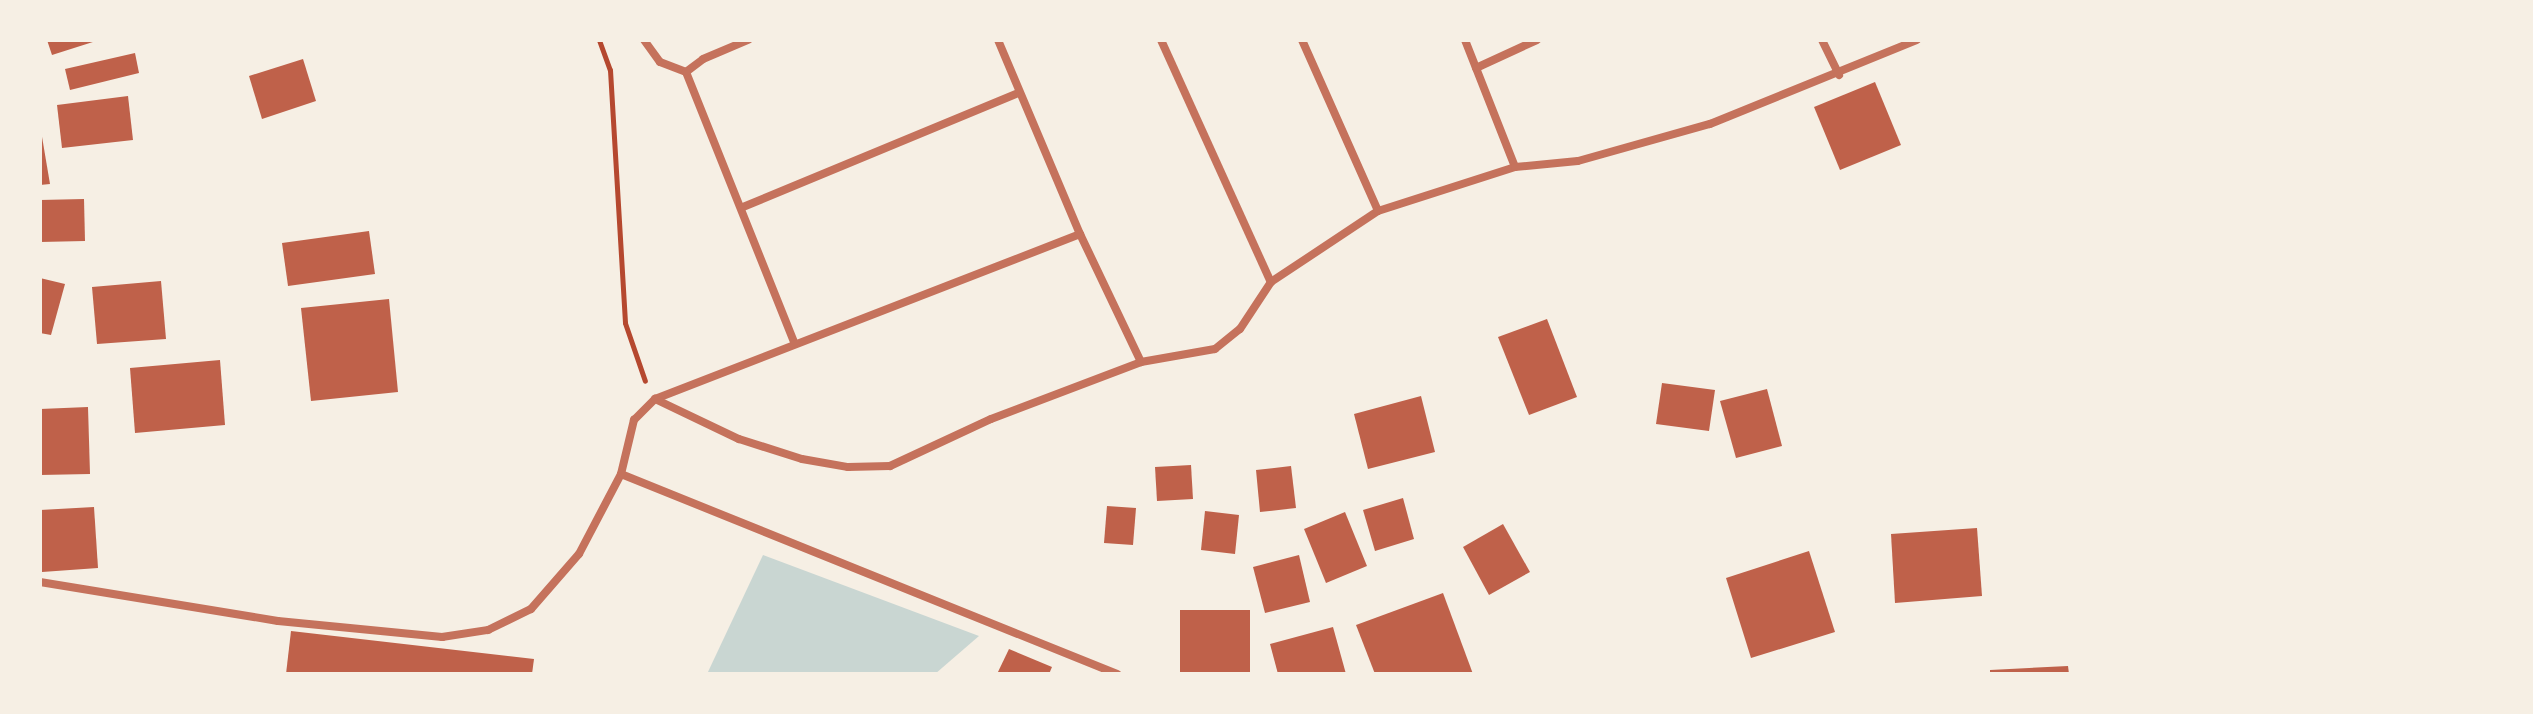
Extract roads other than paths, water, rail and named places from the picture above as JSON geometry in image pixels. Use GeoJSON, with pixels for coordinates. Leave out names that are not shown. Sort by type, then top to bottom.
{"type":"FeatureCollection","features":[{"type":"Feature","properties":{"kind":"street"},"geometry":{"type":"LineString","coordinates":[[644,40],[660,62],[686,72],[743,207],[795,344]]}},
{"type":"Feature","properties":{"kind":"street"},"geometry":{"type":"LineString","coordinates":[[686,72],[703,59],[748,40]]}},
{"type":"Feature","properties":{"kind":"street"},"geometry":{"type":"LineString","coordinates":[[998,40],[1080,234],[1141,362]]}},
{"type":"Feature","properties":{"kind":"street"},"geometry":{"type":"LineString","coordinates":[[1161,40],[1271,282]]}},
{"type":"Feature","properties":{"kind":"street"},"geometry":{"type":"LineString","coordinates":[[1302,40],[1378,211]]}},
{"type":"Feature","properties":{"kind":"street"},"geometry":{"type":"LineString","coordinates":[[1465,40],[1515,167]]}},
{"type":"Feature","properties":{"kind":"street"},"geometry":{"type":"LineString","coordinates":[[1476,68],[1537,40]]}},
{"type":"Feature","properties":{"kind":"street"},"geometry":{"type":"LineString","coordinates":[[1822,40],[1839,75]]}},
{"type":"Feature","properties":{"kind":"street"},"geometry":{"type":"LineString","coordinates":[[655,399],[773,451],[871,469],[890,466],[991,419],[1141,362],[1215,349],[1240,329],[1271,282],[1378,211],[1515,167],[1543,168],[1609,154],[1710,124],[1839,75],[1917,40]]}},
{"type":"Feature","properties":{"kind":"street"},"geometry":{"type":"LineString","coordinates":[[743,207],[1018,93]]}},
{"type":"Feature","properties":{"kind":"street"},"geometry":{"type":"LineString","coordinates":[[40,582],[278,621],[442,637],[488,630],[531,609],[547,595],[579,554],[621,474],[634,420],[655,399],[1080,234]]}},
{"type":"Feature","properties":{"kind":"street"},"geometry":{"type":"LineString","coordinates":[[621,474],[1117,674]]}}]}
